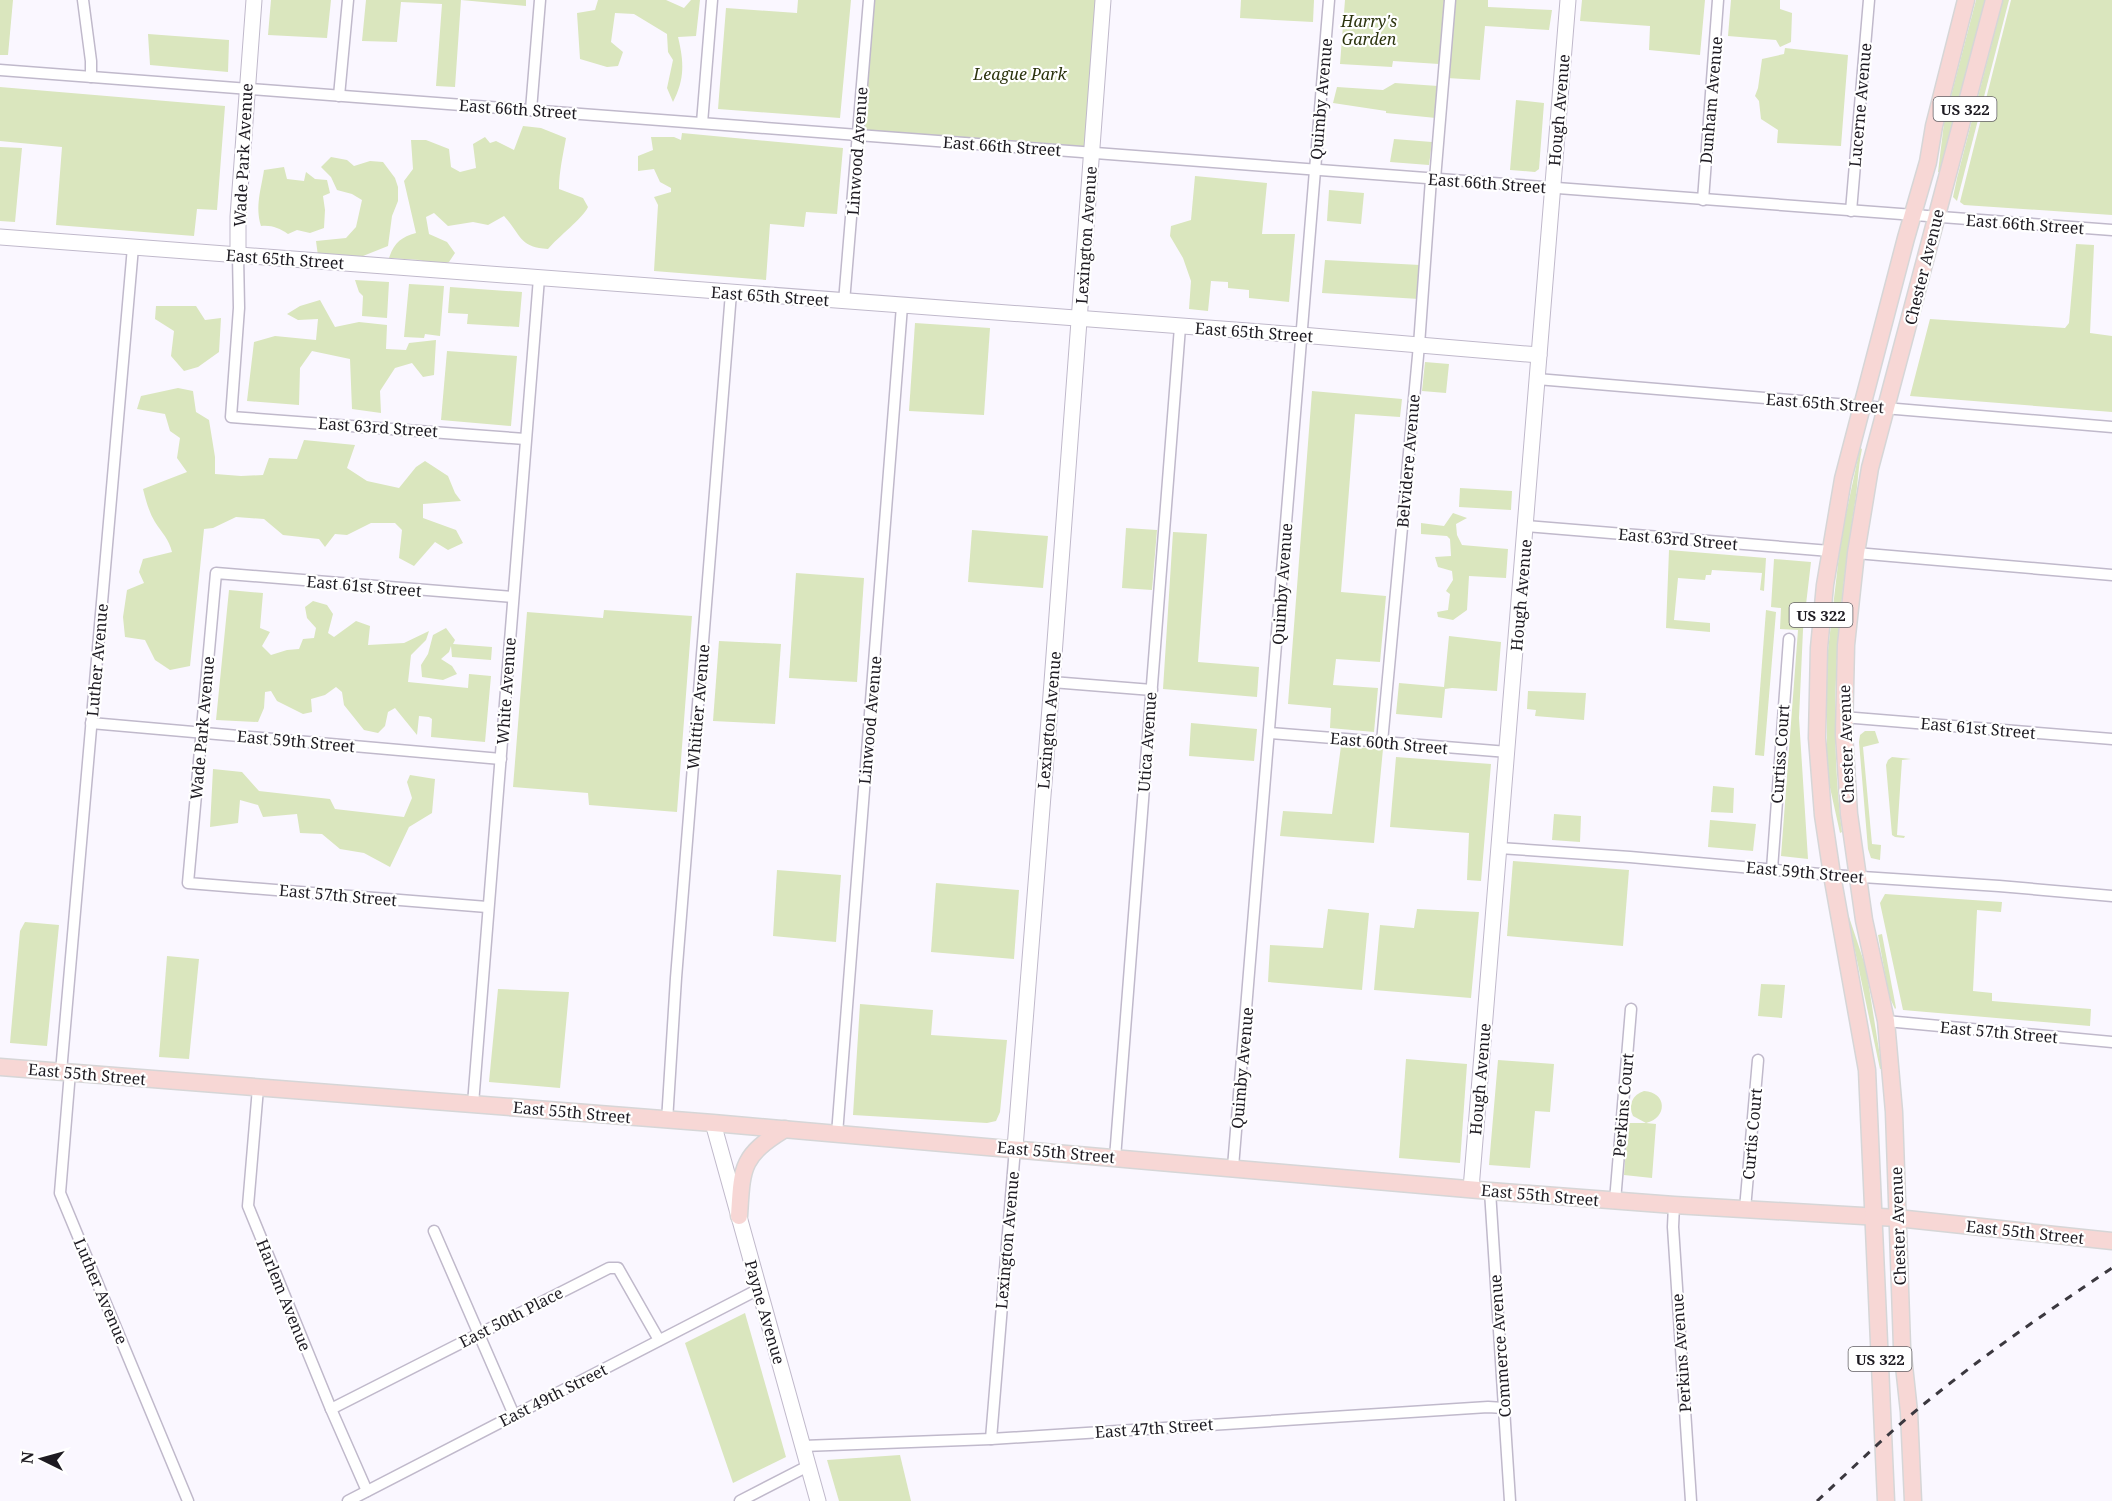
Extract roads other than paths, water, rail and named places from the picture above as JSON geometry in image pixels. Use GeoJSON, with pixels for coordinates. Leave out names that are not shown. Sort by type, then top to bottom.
{"type":"FeatureCollection","features":[{"type":"Feature","properties":{"kind":"main road","name":"Chester Avenue"},"geometry":{"type":"LineString","coordinates":[[1886,1501],[1867,1070],[1832,875],[1820,788],[1817,711],[1821,614],[1844,479],[1928,162],[1934,126],[1966,0]]}},
{"type":"Feature","properties":{"kind":"main road","name":"Chester Avenue"},"geometry":{"type":"LineString","coordinates":[[1913,1501],[1909,1412],[1902,1347],[1894,1112],[1886,1021],[1864,920],[1847,791],[1844,717],[1846,645],[1856,553],[1870,468],[1994,0]]}},
{"type":"Feature","properties":{"kind":"main road","name":"East 55th Street"},"geometry":{"type":"LineString","coordinates":[[0,1067],[1015,1148],[1490,1191],[1897,1218],[2107,1238]]}},
{"type":"Feature","properties":{"kind":"main road"},"geometry":{"type":"LineString","coordinates":[[739,1216],[741,1180],[747,1161],[766,1141],[785,1129]]}},
{"type":"Feature","properties":{"kind":"street"},"geometry":{"type":"LineString","coordinates":[[82,0],[91,61],[91,77]]}},
{"type":"Feature","properties":{"kind":"street","name":"Wade Park Avenue"},"geometry":{"type":"LineString","coordinates":[[231,417],[239,308],[238,216],[254,0]]}},
{"type":"Feature","properties":{"kind":"street"},"geometry":{"type":"LineString","coordinates":[[339,96],[348,0]]}},
{"type":"Feature","properties":{"kind":"street"},"geometry":{"type":"LineString","coordinates":[[531,110],[540,0]]}},
{"type":"Feature","properties":{"kind":"street"},"geometry":{"type":"LineString","coordinates":[[702,123],[712,0]]}},
{"type":"Feature","properties":{"kind":"street","name":"Linwood Avenue"},"geometry":{"type":"LineString","coordinates":[[844,302],[869,0]]}},
{"type":"Feature","properties":{"kind":"street","name":"Lexington Avenue"},"geometry":{"type":"LineString","coordinates":[[991,1439],[1052,682],[1103,0]]}},
{"type":"Feature","properties":{"kind":"street","name":"Quimby Avenue"},"geometry":{"type":"LineString","coordinates":[[1233,1167],[1301,335],[1310,254],[1329,0]]}},
{"type":"Feature","properties":{"kind":"street","name":"Belvidere Avenue"},"geometry":{"type":"LineString","coordinates":[[1382,742],[1450,0]]}},
{"type":"Feature","properties":{"kind":"street","name":"Hough Avenue"},"geometry":{"type":"LineString","coordinates":[[1471,1189],[1568,0]]}},
{"type":"Feature","properties":{"kind":"street","name":"Dunham Avenue"},"geometry":{"type":"LineString","coordinates":[[1703,200],[1718,0]]}},
{"type":"Feature","properties":{"kind":"street","name":"Lucerne Avenue"},"geometry":{"type":"LineString","coordinates":[[1851,211],[1869,0]]}},
{"type":"Feature","properties":{"kind":"street","name":"East 66th Street"},"geometry":{"type":"LineString","coordinates":[[0,70],[2112,230]]}},
{"type":"Feature","properties":{"kind":"street","name":"East 65th Street"},"geometry":{"type":"LineString","coordinates":[[0,237],[1539,355]]}},
{"type":"Feature","properties":{"kind":"street","name":"Luther Avenue"},"geometry":{"type":"LineString","coordinates":[[133,248],[91,723],[65,1072],[60,1193],[189,1501]]}},
{"type":"Feature","properties":{"kind":"street","name":"White Avenue"},"geometry":{"type":"LineString","coordinates":[[473,1104],[539,278]]}},
{"type":"Feature","properties":{"kind":"street","name":"Whittier Avenue"},"geometry":{"type":"LineString","coordinates":[[667,1121],[676,978],[731,293]]}},
{"type":"Feature","properties":{"kind":"street","name":"Linwood Avenue"},"geometry":{"type":"LineString","coordinates":[[837,1134],[902,306]]}},
{"type":"Feature","properties":{"kind":"street","name":"Utica Avenue"},"geometry":{"type":"LineString","coordinates":[[1115,1158],[1180,327]]}},
{"type":"Feature","properties":{"kind":"street","name":"East 65th Street"},"geometry":{"type":"LineString","coordinates":[[1537,379],[2112,427]]}},
{"type":"Feature","properties":{"kind":"street","name":"East 63rd Street"},"geometry":{"type":"LineString","coordinates":[[231,417],[525,439]]}},
{"type":"Feature","properties":{"kind":"street","name":"East 63rd Street"},"geometry":{"type":"LineString","coordinates":[[1526,526],[1830,551]]}},
{"type":"Feature","properties":{"kind":"street"},"geometry":{"type":"LineString","coordinates":[[1856,553],[2112,575]]}},
{"type":"Feature","properties":{"kind":"street","name":"Wade Park Avenue"},"geometry":{"type":"LineString","coordinates":[[188,883],[216,573]]}},
{"type":"Feature","properties":{"kind":"street","name":"East 61st Street"},"geometry":{"type":"LineString","coordinates":[[216,573],[513,597]]}},
{"type":"Feature","properties":{"kind":"street","name":"Curtiss Court"},"geometry":{"type":"LineString","coordinates":[[1772,869],[1789,639]]}},
{"type":"Feature","properties":{"kind":"street"},"geometry":{"type":"LineString","coordinates":[[1052,682],[1152,690]]}},
{"type":"Feature","properties":{"kind":"street","name":"East 61st Street"},"geometry":{"type":"LineString","coordinates":[[1844,717],[2112,739]]}},
{"type":"Feature","properties":{"kind":"street","name":"East 59th Street"},"geometry":{"type":"LineString","coordinates":[[91,723],[501,759]]}},
{"type":"Feature","properties":{"kind":"street","name":"East 60th Street"},"geometry":{"type":"LineString","coordinates":[[1270,733],[1508,752]]}},
{"type":"Feature","properties":{"kind":"street","name":"East 59th Street"},"geometry":{"type":"LineString","coordinates":[[1499,848],[2112,896]]}},
{"type":"Feature","properties":{"kind":"street","name":"East 57th Street"},"geometry":{"type":"LineString","coordinates":[[188,883],[487,907]]}},
{"type":"Feature","properties":{"kind":"street","name":"Perkins Court"},"geometry":{"type":"LineString","coordinates":[[1615,1201],[1631,1009]]}},
{"type":"Feature","properties":{"kind":"street","name":"East 57th Street"},"geometry":{"type":"LineString","coordinates":[[1886,1021],[2112,1042]]}},
{"type":"Feature","properties":{"kind":"street","name":"Curtis Court"},"geometry":{"type":"LineString","coordinates":[[1745,1209],[1758,1060]]}},
{"type":"Feature","properties":{"kind":"street","name":"Harlem Avenue"},"geometry":{"type":"LineString","coordinates":[[258,1088],[248,1206],[367,1491]]}},
{"type":"Feature","properties":{"kind":"street","name":"Payne Avenue"},"geometry":{"type":"LineString","coordinates":[[713,1123],[818,1501]]}},
{"type":"Feature","properties":{"kind":"street","name":"Commerce Avenue"},"geometry":{"type":"LineString","coordinates":[[1490,1191],[1510,1501]]}},
{"type":"Feature","properties":{"kind":"street","name":"Perkins Avenue"},"geometry":{"type":"LineString","coordinates":[[1674,1205],[1673,1227],[1690,1501]]}},
{"type":"Feature","properties":{"kind":"street"},"geometry":{"type":"LineString","coordinates":[[434,1231],[514,1415]]}},
{"type":"Feature","properties":{"kind":"street","name":"East 50th Place"},"geometry":{"type":"LineString","coordinates":[[331,1409],[609,1268],[618,1268],[659,1340]]}},
{"type":"Feature","properties":{"kind":"street","name":"East 49th Street"},"geometry":{"type":"LineString","coordinates":[[348,1501],[759,1288]]}},
{"type":"Feature","properties":{"kind":"street","name":"East 47th Street"},"geometry":{"type":"LineString","coordinates":[[803,1446],[991,1439],[1488,1407],[1504,1408]]}},
{"type":"Feature","properties":{"kind":"street"},"geometry":{"type":"LineString","coordinates":[[740,1501],[808,1466]]}},
{"type":"Feature","properties":{"kind":"railway"},"geometry":{"type":"LineString","coordinates":[[1817,1501],[1900,1424],[1951,1382],[2112,1268]]}},
{"type":"Feature","properties":{"kind":"park label","name":"Harry's Garden"},"geometry":{"type":"Point","coordinates":[1369,30]}},
{"type":"Feature","properties":{"kind":"park label","name":"League Park"},"geometry":{"type":"Point","coordinates":[1020,74]}}]}
